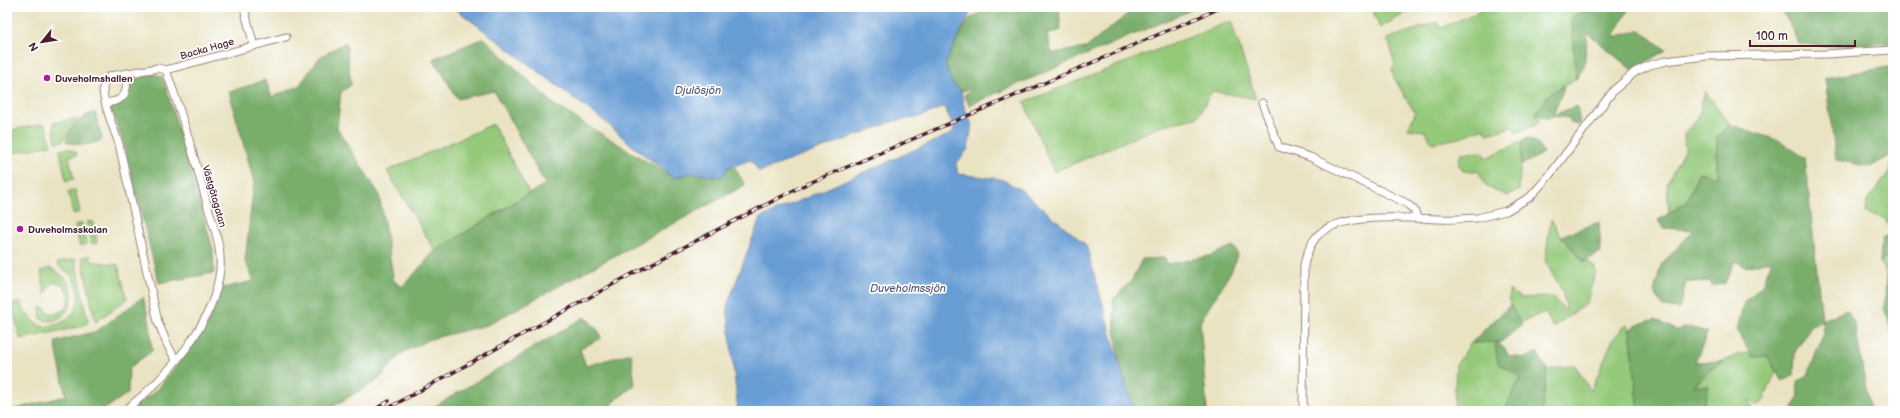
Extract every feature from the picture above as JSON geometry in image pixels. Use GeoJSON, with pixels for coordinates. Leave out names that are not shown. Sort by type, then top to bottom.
{"type":"FeatureCollection","features":[{"type":"Feature","properties":{"kind":"street"},"geometry":{"type":"LineString","coordinates":[[245,12],[254,46]]}},
{"type":"Feature","properties":{"kind":"street","name":"Backa Hage"},"geometry":{"type":"LineString","coordinates":[[166,70],[286,37]]}},
{"type":"Feature","properties":{"kind":"street"},"geometry":{"type":"LineString","coordinates":[[1303,411],[1304,264],[1306,254],[1315,238],[1333,225],[1347,220],[1477,218],[1499,213],[1520,204],[1530,197],[1548,177],[1614,90],[1635,72],[1650,65],[1666,61],[1706,56],[1838,54],[1893,50]]}},
{"type":"Feature","properties":{"kind":"street"},"geometry":{"type":"LineString","coordinates":[[166,70],[158,68],[110,76],[104,81],[103,89],[111,122],[119,144],[158,322],[168,346],[176,360]]}},
{"type":"Feature","properties":{"kind":"street","name":"Västgötagatan"},"geometry":{"type":"LineString","coordinates":[[124,411],[158,382],[191,341],[208,309],[218,282],[220,268],[217,239],[202,185],[166,70]]}},
{"type":"Feature","properties":{"kind":"street"},"geometry":{"type":"LineString","coordinates":[[106,102],[120,101],[123,97],[126,91],[127,74]]}},
{"type":"Feature","properties":{"kind":"street"},"geometry":{"type":"LineString","coordinates":[[1262,103],[1279,147],[1310,157],[1406,203],[1414,210],[1418,218]]}},
{"type":"Feature","properties":{"kind":"green space"},"geometry":{"type":"Polygon","coordinates":[[[993,7],[1059,7],[1061,30],[1047,35],[1052,53],[1086,48],[1136,7],[1198,7],[969,105],[964,95],[974,89],[961,91],[951,81],[945,64],[969,19],[993,7]]]}},
{"type":"Feature","properties":{"kind":"green space"},"geometry":{"type":"Polygon","coordinates":[[[1371,7],[1416,7],[1380,28],[1371,7]]]}},
{"type":"Feature","properties":{"kind":"green space"},"geometry":{"type":"Polygon","coordinates":[[[1490,7],[1493,13],[1507,7],[1587,7],[1572,19],[1576,79],[1548,95],[1536,114],[1541,122],[1517,133],[1513,127],[1487,134],[1484,128],[1459,138],[1432,143],[1425,131],[1408,129],[1415,113],[1394,78],[1392,68],[1395,66],[1387,39],[1437,22],[1441,28],[1490,7]]]}},
{"type":"Feature","properties":{"kind":"green space"},"geometry":{"type":"Polygon","coordinates":[[[1587,7],[1633,7],[1628,10],[1614,37],[1640,30],[1666,50],[1632,70],[1588,33],[1584,66],[1576,79],[1572,18],[1587,7]]]}},
{"type":"Feature","properties":{"kind":"green space"},"geometry":{"type":"Polygon","coordinates":[[[1781,7],[1893,7],[1893,43],[1830,46],[1799,44],[1781,7]]]}},
{"type":"Feature","properties":{"kind":"green space"},"geometry":{"type":"Polygon","coordinates":[[[1231,21],[1256,99],[1212,91],[1197,118],[1163,125],[1054,172],[1024,102],[1231,21]]]}},
{"type":"Feature","properties":{"kind":"green space"},"geometry":{"type":"Polygon","coordinates":[[[484,38],[557,107],[674,178],[691,173],[722,177],[727,168],[734,166],[745,185],[487,325],[430,339],[402,353],[377,381],[325,411],[130,411],[158,389],[202,333],[223,288],[254,281],[245,261],[254,182],[229,92],[265,80],[272,97],[299,86],[320,57],[346,42],[351,85],[341,92],[337,128],[379,194],[394,281],[402,287],[435,251],[545,184],[494,91],[458,99],[433,59],[484,38]]]}},
{"type":"Feature","properties":{"kind":"green space"},"geometry":{"type":"Polygon","coordinates":[[[1893,66],[1893,154],[1870,167],[1836,160],[1825,78],[1893,66]]]}},
{"type":"Feature","properties":{"kind":"green space"},"geometry":{"type":"Polygon","coordinates":[[[155,74],[163,77],[213,249],[214,273],[159,283],[123,142],[110,106],[121,104],[127,99],[130,91],[131,80],[155,74]]]}},
{"type":"Feature","properties":{"kind":"green space"},"geometry":{"type":"Polygon","coordinates":[[[1565,85],[1553,115],[1577,106],[1580,124],[1577,125],[1571,123],[1569,118],[1553,116],[1547,119],[1536,114],[1548,95],[1565,85]]]}},
{"type":"Feature","properties":{"kind":"green space"},"geometry":{"type":"Polygon","coordinates":[[[1705,91],[1730,124],[1717,138],[1717,178],[1699,172],[1686,203],[1669,213],[1667,183],[1685,149],[1684,134],[1698,118],[1705,91]]]}},
{"type":"Feature","properties":{"kind":"green space"},"geometry":{"type":"Polygon","coordinates":[[[95,112],[102,139],[98,142],[89,144],[66,142],[70,131],[76,123],[95,112]]]}},
{"type":"Feature","properties":{"kind":"green space"},"geometry":{"type":"Polygon","coordinates":[[[78,118],[63,141],[56,142],[53,123],[78,118]]]}},
{"type":"Feature","properties":{"kind":"green space"},"geometry":{"type":"Polygon","coordinates":[[[42,124],[46,126],[51,145],[7,154],[7,131],[42,124]]]}},
{"type":"Feature","properties":{"kind":"green space"},"geometry":{"type":"Polygon","coordinates":[[[493,124],[529,193],[435,251],[387,171],[493,124]]]}},
{"type":"Feature","properties":{"kind":"green space"},"geometry":{"type":"Polygon","coordinates":[[[1729,124],[1780,141],[1805,158],[1822,320],[1847,310],[1855,325],[1870,411],[1839,411],[1835,407],[1832,411],[1792,411],[1798,397],[1797,382],[1808,375],[1823,335],[1822,321],[1811,327],[1795,352],[1794,376],[1781,380],[1767,356],[1752,357],[1737,330],[1744,303],[1763,284],[1772,260],[1746,267],[1735,261],[1725,283],[1712,286],[1708,281],[1686,282],[1679,309],[1663,307],[1654,292],[1661,265],[1694,230],[1663,228],[1658,220],[1686,203],[1699,172],[1717,177],[1717,138],[1729,124]]]}},
{"type":"Feature","properties":{"kind":"green space"},"geometry":{"type":"Polygon","coordinates":[[[1528,138],[1538,144],[1543,153],[1521,166],[1522,141],[1528,138]]]}},
{"type":"Feature","properties":{"kind":"green space"},"geometry":{"type":"Polygon","coordinates":[[[1522,141],[1519,190],[1508,196],[1487,187],[1478,171],[1463,171],[1458,163],[1461,153],[1483,152],[1486,158],[1522,141]]]}},
{"type":"Feature","properties":{"kind":"green space"},"geometry":{"type":"Polygon","coordinates":[[[68,148],[76,152],[77,155],[69,157],[74,179],[66,181],[60,150],[68,148]]]}},
{"type":"Feature","properties":{"kind":"green space"},"geometry":{"type":"Polygon","coordinates":[[[1893,155],[1893,233],[1884,218],[1866,213],[1867,201],[1889,173],[1893,155]]]}},
{"type":"Feature","properties":{"kind":"green space"},"geometry":{"type":"Polygon","coordinates":[[[75,190],[80,212],[73,214],[68,192],[75,190]]]}},
{"type":"Feature","properties":{"kind":"green space"},"geometry":{"type":"Polygon","coordinates":[[[1551,219],[1561,236],[1584,262],[1587,261],[1593,265],[1596,271],[1586,304],[1553,327],[1545,312],[1520,323],[1510,305],[1509,290],[1521,298],[1551,297],[1567,311],[1562,290],[1545,261],[1551,219]]]}},
{"type":"Feature","properties":{"kind":"green space"},"geometry":{"type":"Polygon","coordinates":[[[93,221],[97,243],[92,244],[87,222],[93,221]]]}},
{"type":"Feature","properties":{"kind":"green space"},"geometry":{"type":"Polygon","coordinates":[[[1599,222],[1601,252],[1584,262],[1561,236],[1599,222]]]}},
{"type":"Feature","properties":{"kind":"green space"},"geometry":{"type":"Polygon","coordinates":[[[82,223],[87,244],[80,246],[75,225],[82,223]]]}},
{"type":"Feature","properties":{"kind":"green space"},"geometry":{"type":"Polygon","coordinates":[[[1893,233],[1893,252],[1880,263],[1882,239],[1893,233]]]}},
{"type":"Feature","properties":{"kind":"green space"},"geometry":{"type":"Polygon","coordinates":[[[1233,246],[1238,254],[1232,270],[1200,322],[1207,411],[1134,411],[1120,365],[1115,330],[1113,299],[1132,280],[1142,259],[1164,258],[1168,264],[1209,256],[1233,246]]]}},
{"type":"Feature","properties":{"kind":"green space"},"geometry":{"type":"Polygon","coordinates":[[[1893,252],[1893,272],[1887,275],[1880,263],[1893,252]]]}},
{"type":"Feature","properties":{"kind":"green space"},"geometry":{"type":"Polygon","coordinates":[[[90,255],[91,261],[118,265],[127,299],[97,321],[95,321],[82,257],[90,255]]]}},
{"type":"Feature","properties":{"kind":"green space"},"geometry":{"type":"Polygon","coordinates":[[[75,259],[88,322],[83,326],[21,339],[12,304],[21,302],[25,313],[40,326],[50,326],[60,323],[73,313],[77,305],[77,287],[72,277],[57,263],[75,259]]]}},
{"type":"Feature","properties":{"kind":"green space"},"geometry":{"type":"Polygon","coordinates":[[[51,268],[62,275],[68,282],[72,292],[72,299],[70,306],[61,317],[48,321],[41,319],[40,308],[45,308],[48,313],[57,313],[64,309],[69,298],[65,287],[59,283],[52,283],[45,294],[41,271],[51,268]]]}},
{"type":"Feature","properties":{"kind":"green space"},"geometry":{"type":"Polygon","coordinates":[[[1893,272],[1893,335],[1884,308],[1887,275],[1893,272]]]}},
{"type":"Feature","properties":{"kind":"green space"},"geometry":{"type":"Polygon","coordinates":[[[143,297],[150,323],[152,351],[129,368],[128,393],[102,411],[7,411],[66,396],[55,342],[97,331],[143,297]]]}},
{"type":"Feature","properties":{"kind":"green space"},"geometry":{"type":"Polygon","coordinates":[[[1510,305],[1522,325],[1501,342],[1471,343],[1510,305]]]}},
{"type":"Feature","properties":{"kind":"green space"},"geometry":{"type":"Polygon","coordinates":[[[585,317],[598,330],[601,338],[580,349],[586,366],[631,353],[635,385],[612,403],[611,411],[427,411],[585,317]]]}},
{"type":"Feature","properties":{"kind":"green space"},"geometry":{"type":"Polygon","coordinates":[[[1655,319],[1676,330],[1689,327],[1708,332],[1695,362],[1724,361],[1707,371],[1694,386],[1709,386],[1702,411],[1684,408],[1682,411],[1639,411],[1630,329],[1655,319]]]}},
{"type":"Feature","properties":{"kind":"green space"},"geometry":{"type":"Polygon","coordinates":[[[1627,324],[1630,329],[1639,411],[1542,411],[1547,370],[1575,365],[1591,391],[1613,339],[1627,324]]]}},
{"type":"Feature","properties":{"kind":"green space"},"geometry":{"type":"Polygon","coordinates":[[[1501,342],[1495,345],[1521,377],[1507,405],[1507,411],[1454,411],[1456,365],[1471,343],[1501,342]]]}},
{"type":"Feature","properties":{"kind":"green space"},"geometry":{"type":"Polygon","coordinates":[[[1498,343],[1505,349],[1509,356],[1526,358],[1537,352],[1547,370],[1542,411],[1507,411],[1507,405],[1521,377],[1498,363],[1495,345],[1498,343]]]}},
{"type":"Feature","properties":{"kind":"green space"},"geometry":{"type":"Polygon","coordinates":[[[1750,352],[1752,357],[1767,356],[1776,371],[1763,402],[1757,405],[1748,401],[1752,408],[1751,411],[1702,411],[1708,386],[1694,387],[1706,374],[1719,364],[1733,357],[1750,352]]]}},
{"type":"Feature","properties":{"kind":"water"},"geometry":{"type":"Polygon","coordinates":[[[453,7],[973,7],[945,64],[951,81],[961,91],[964,106],[972,125],[968,149],[956,164],[958,174],[1001,179],[1020,189],[1086,245],[1133,411],[738,411],[727,306],[760,218],[953,133],[954,127],[944,107],[919,117],[895,121],[759,172],[751,160],[727,168],[722,177],[691,173],[674,178],[635,148],[604,121],[453,7]]]}},
{"type":"Feature","properties":{"kind":"railway"},"geometry":{"type":"LineString","coordinates":[[383,411],[630,275],[800,187],[1223,7]]}},
{"type":"Feature","properties":{"kind":"railway"},"geometry":{"type":"LineString","coordinates":[[372,411],[389,401]]}},
{"type":"Feature","properties":{"kind":"place","name":"Duveholmshallen"},"geometry":{"type":"Point","coordinates":[47,78]}},
{"type":"Feature","properties":{"kind":"place","name":"Duveholmsskolan"},"geometry":{"type":"Point","coordinates":[20,229]}},
{"type":"Feature","properties":{"kind":"water label","name":"Djulösjön"},"geometry":{"type":"Point","coordinates":[698,90]}},
{"type":"Feature","properties":{"kind":"water label","name":"Duveholmssjön"},"geometry":{"type":"Point","coordinates":[908,288]}}]}
